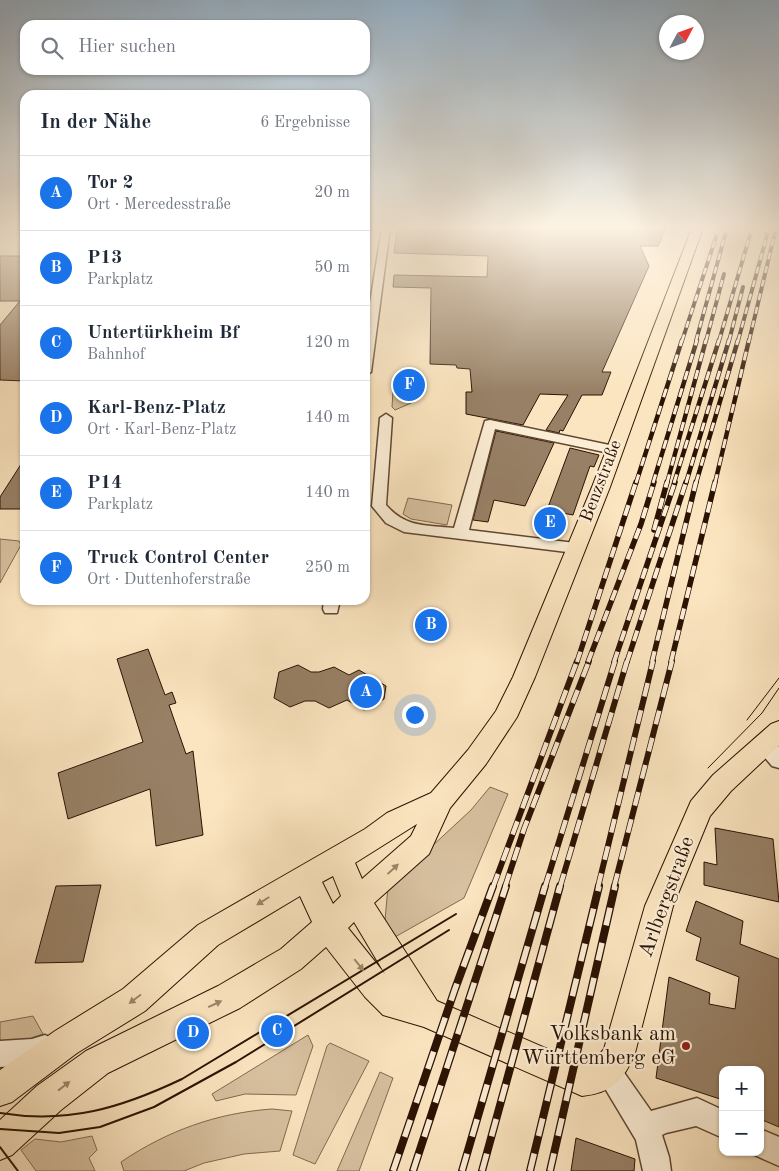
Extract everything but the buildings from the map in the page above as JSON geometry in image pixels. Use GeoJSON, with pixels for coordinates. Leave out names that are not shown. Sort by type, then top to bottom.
{"type":"FeatureCollection","features":[{"type":"Feature","properties":{"kind":"main road","name":"Benzstraße"},"geometry":{"type":"LineString","coordinates":[[0,1143],[13,1125],[97,1062],[229,997],[292,959],[420,844],[440,801],[476,757],[505,717],[524,677],[614,450],[677,283]]}},
{"type":"Feature","properties":{"kind":"main road","name":"Arlbergstraße"},"geometry":{"type":"LineString","coordinates":[[608,1070],[614,1064],[619,1053],[660,906],[700,809],[722,783],[774,746]]}},
{"type":"Feature","properties":{"kind":"main road","name":"Benzstraße"},"geometry":{"type":"LineString","coordinates":[[0,1090],[66,1042],[134,1000],[208,935],[396,821],[440,801]]}},
{"type":"Feature","properties":{"kind":"main road"},"geometry":{"type":"LineString","coordinates":[[339,857],[357,902],[426,1012]]}},
{"type":"Feature","properties":{"kind":"main road"},"geometry":{"type":"LineString","coordinates":[[305,876],[329,927],[376,986],[394,1004],[426,1012],[582,1080],[598,1076],[608,1070]]}},
{"type":"Feature","properties":{"kind":"street"},"geometry":{"type":"LineString","coordinates":[[370,338],[378,283]]}},
{"type":"Feature","properties":{"kind":"street"},"geometry":{"type":"LineString","coordinates":[[386,418],[379,498],[379,506],[383,513],[404,527],[575,548]]}},
{"type":"Feature","properties":{"kind":"street"},"geometry":{"type":"LineString","coordinates":[[460,534],[490,424],[614,450]]}},
{"type":"Feature","properties":{"kind":"street"},"geometry":{"type":"LineString","coordinates":[[0,1054],[32,1052],[66,1042]]}},
{"type":"Feature","properties":{"kind":"street"},"geometry":{"type":"LineString","coordinates":[[608,1070],[645,1129],[653,1148],[658,1171]]}},
{"type":"Feature","properties":{"kind":"street"},"geometry":{"type":"LineString","coordinates":[[645,1129],[662,1120],[697,1112],[719,1122]]}},
{"type":"Feature","properties":{"kind":"street"},"geometry":{"type":"LineString","coordinates":[[764,1145],[779,1152]]}},
{"type":"Feature","properties":{"kind":"shaded area"},"geometry":{"type":"Polygon","coordinates":[[[393,391],[417,391],[418,400],[395,410],[392,407],[393,391]]]}},
{"type":"Feature","properties":{"kind":"shaded area"},"geometry":{"type":"Polygon","coordinates":[[[408,498],[452,505],[447,525],[411,519],[403,514],[408,498]]]}},
{"type":"Feature","properties":{"kind":"shaded area"},"geometry":{"type":"Polygon","coordinates":[[[0,539],[19,541],[20,547],[0,583],[0,539]]]}},
{"type":"Feature","properties":{"kind":"shaded area"},"geometry":{"type":"Polygon","coordinates":[[[490,787],[508,794],[464,898],[395,937],[385,920],[388,887],[471,810],[490,787]]]}},
{"type":"Feature","properties":{"kind":"shaded area"},"geometry":{"type":"Polygon","coordinates":[[[33,1016],[43,1034],[8,1046],[0,1046],[0,1022],[33,1016]]]}},
{"type":"Feature","properties":{"kind":"shaded area"},"geometry":{"type":"Polygon","coordinates":[[[308,1035],[313,1046],[296,1095],[245,1094],[216,1101],[212,1094],[308,1035]]]}},
{"type":"Feature","properties":{"kind":"shaded area"},"geometry":{"type":"Polygon","coordinates":[[[330,1043],[369,1061],[315,1164],[293,1155],[327,1046],[330,1043]]]}},
{"type":"Feature","properties":{"kind":"shaded area"},"geometry":{"type":"Polygon","coordinates":[[[380,1072],[393,1078],[359,1171],[337,1171],[380,1072]]]}},
{"type":"Feature","properties":{"kind":"shaded area"},"geometry":{"type":"Polygon","coordinates":[[[272,1109],[292,1111],[280,1151],[244,1154],[204,1163],[184,1171],[124,1171],[121,1162],[156,1141],[193,1125],[231,1115],[272,1109]]]}},
{"type":"Feature","properties":{"kind":"shaded area"},"geometry":{"type":"Polygon","coordinates":[[[92,1136],[97,1150],[89,1158],[95,1171],[36,1171],[21,1150],[35,1139],[61,1142],[92,1136]]]}},
{"type":"Feature","properties":{"kind":"tram line"},"geometry":{"type":"LineString","coordinates":[[747,720],[779,678]]}},
{"type":"Feature","properties":{"kind":"tram line"},"geometry":{"type":"LineString","coordinates":[[708,768],[762,713],[779,688]]}},
{"type":"Feature","properties":{"kind":"tram line"},"geometry":{"type":"LineString","coordinates":[[0,1113],[49,1116],[94,1111],[137,1098],[182,1079],[456,914]]}},
{"type":"Feature","properties":{"kind":"tram line"},"geometry":{"type":"LineString","coordinates":[[0,1129],[59,1133],[100,1127],[154,1107],[236,1062],[449,930]]}},
{"type":"Feature","properties":{"kind":"tram line"},"geometry":{"type":"LineString","coordinates":[[0,1147],[18,1171]]}},
{"type":"Feature","properties":{"kind":"railway"},"geometry":{"type":"LineString","coordinates":[[682,341],[701,283]]}},
{"type":"Feature","properties":{"kind":"railway"},"geometry":{"type":"LineString","coordinates":[[696,341],[712,283]]}},
{"type":"Feature","properties":{"kind":"railway"},"geometry":{"type":"LineString","coordinates":[[706,341],[722,283]]}},
{"type":"Feature","properties":{"kind":"railway"},"geometry":{"type":"LineString","coordinates":[[719,341],[736,283]]}},
{"type":"Feature","properties":{"kind":"railway"},"geometry":{"type":"LineString","coordinates":[[738,341],[754,283]]}},
{"type":"Feature","properties":{"kind":"railway"},"geometry":{"type":"LineString","coordinates":[[749,341],[763,283]]}},
{"type":"Feature","properties":{"kind":"railway"},"geometry":{"type":"LineString","coordinates":[[729,341],[743,287]]}},
{"type":"Feature","properties":{"kind":"railway"},"geometry":{"type":"LineString","coordinates":[[636,483],[682,340]]}},
{"type":"Feature","properties":{"kind":"railway"},"geometry":{"type":"LineString","coordinates":[[653,483],[697,340]]}},
{"type":"Feature","properties":{"kind":"railway"},"geometry":{"type":"LineString","coordinates":[[667,483],[706,340]]}},
{"type":"Feature","properties":{"kind":"railway"},"geometry":{"type":"LineString","coordinates":[[674,483],[719,340]]}},
{"type":"Feature","properties":{"kind":"railway"},"geometry":{"type":"LineString","coordinates":[[686,483],[729,340]]}},
{"type":"Feature","properties":{"kind":"railway"},"geometry":{"type":"LineString","coordinates":[[696,483],[738,340]]}},
{"type":"Feature","properties":{"kind":"railway"},"geometry":{"type":"LineString","coordinates":[[715,483],[749,340]]}},
{"type":"Feature","properties":{"kind":"railway"},"geometry":{"type":"LineString","coordinates":[[577,662],[636,482]]}},
{"type":"Feature","properties":{"kind":"railway"},"geometry":{"type":"LineString","coordinates":[[588,662],[641,524],[654,482]]}},
{"type":"Feature","properties":{"kind":"railway"},"geometry":{"type":"LineString","coordinates":[[654,530],[667,482]]}},
{"type":"Feature","properties":{"kind":"railway"},"geometry":{"type":"LineString","coordinates":[[614,662],[675,482]]}},
{"type":"Feature","properties":{"kind":"railway"},"geometry":{"type":"LineString","coordinates":[[627,662],[686,482]]}},
{"type":"Feature","properties":{"kind":"railway"},"geometry":{"type":"LineString","coordinates":[[652,662],[696,482]]}},
{"type":"Feature","properties":{"kind":"railway"},"geometry":{"type":"LineString","coordinates":[[671,662],[715,482]]}},
{"type":"Feature","properties":{"kind":"railway"},"geometry":{"type":"LineString","coordinates":[[493,887],[577,661]]}},
{"type":"Feature","properties":{"kind":"railway"},"geometry":{"type":"LineString","coordinates":[[505,887],[524,829],[589,661]]}},
{"type":"Feature","properties":{"kind":"railway"},"geometry":{"type":"LineString","coordinates":[[545,887],[615,661]]}},
{"type":"Feature","properties":{"kind":"railway"},"geometry":{"type":"LineString","coordinates":[[560,887],[627,661]]}},
{"type":"Feature","properties":{"kind":"railway"},"geometry":{"type":"LineString","coordinates":[[598,887],[653,661]]}},
{"type":"Feature","properties":{"kind":"railway"},"geometry":{"type":"LineString","coordinates":[[614,887],[672,661]]}},
{"type":"Feature","properties":{"kind":"railway"},"geometry":{"type":"LineString","coordinates":[[393,1171],[455,989],[493,886]]}},
{"type":"Feature","properties":{"kind":"railway"},"geometry":{"type":"LineString","coordinates":[[413,1171],[506,886]]}},
{"type":"Feature","properties":{"kind":"railway"},"geometry":{"type":"LineString","coordinates":[[462,1171],[545,886]]}},
{"type":"Feature","properties":{"kind":"railway"},"geometry":{"type":"LineString","coordinates":[[482,1171],[560,886]]}},
{"type":"Feature","properties":{"kind":"railway"},"geometry":{"type":"LineString","coordinates":[[530,1171],[599,886]]}},
{"type":"Feature","properties":{"kind":"railway"},"geometry":{"type":"LineString","coordinates":[[550,1171],[615,886]]}},
{"type":"Feature","properties":{"kind":"place","name":"Truck Control Center"},"geometry":{"type":"Point","coordinates":[409,385]}},
{"type":"Feature","properties":{"kind":"place","name":"P14"},"geometry":{"type":"Point","coordinates":[550,523]}},
{"type":"Feature","properties":{"kind":"place","name":"P13"},"geometry":{"type":"Point","coordinates":[431,625]}},
{"type":"Feature","properties":{"kind":"place","name":"Tor 2"},"geometry":{"type":"Point","coordinates":[366,692]}},
{"type":"Feature","properties":{"kind":"place","name":"Untertürkheim Bf"},"geometry":{"type":"Point","coordinates":[277,1031]}},
{"type":"Feature","properties":{"kind":"place","name":"Karl-Benz-Platz"},"geometry":{"type":"Point","coordinates":[193,1033]}},
{"type":"Feature","properties":{"kind":"place","name":"Volksbank am Württemberg eG"},"geometry":{"type":"Point","coordinates":[686,1046]}}]}
